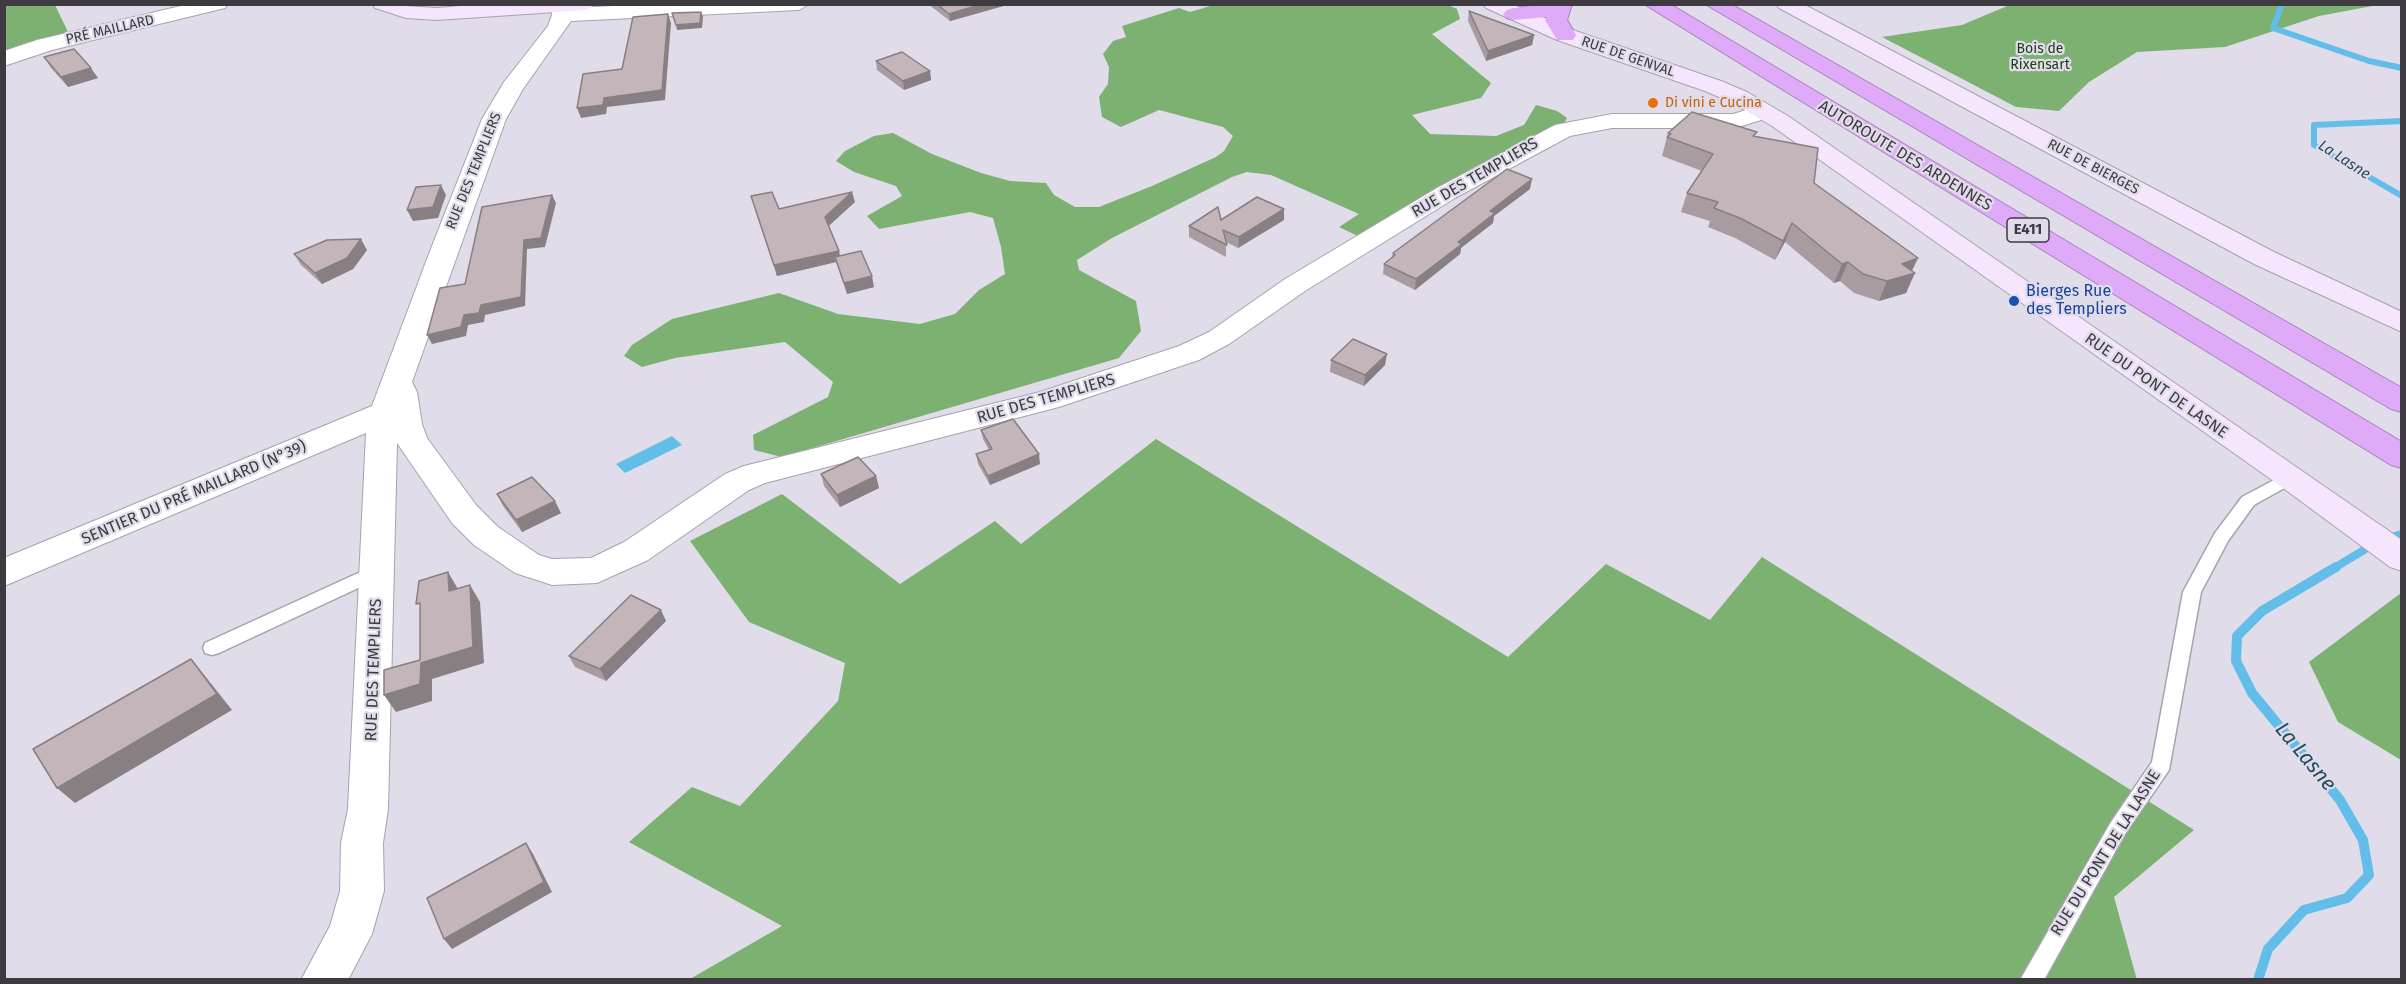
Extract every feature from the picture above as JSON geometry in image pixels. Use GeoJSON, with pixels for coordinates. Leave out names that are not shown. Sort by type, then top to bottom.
{"type":"FeatureCollection","features":[{"type":"Feature","properties":{"kind":"highway","name":"AUTOROUTE DES ARDENNES"},"geometry":{"type":"LineString","coordinates":[[1654,4],[2402,457]]}},
{"type":"Feature","properties":{"kind":"highway","name":"AUTOROUTE DES ARDENNES"},"geometry":{"type":"LineString","coordinates":[[1715,4],[2402,402]]}},
{"type":"Feature","properties":{"kind":"highway"},"geometry":{"type":"LineString","coordinates":[[1514,14],[1530,14],[1560,6]]}},
{"type":"Feature","properties":{"kind":"highway"},"geometry":{"type":"LineString","coordinates":[[1560,6],[1556,20],[1565,35]]}},
{"type":"Feature","properties":{"kind":"street","name":"PRÉ MAILLARD"},"geometry":{"type":"LineString","coordinates":[[4,59],[218,4]]}},
{"type":"Feature","properties":{"kind":"street"},"geometry":{"type":"LineString","coordinates":[[382,4],[406,12],[437,14],[799,4]]}},
{"type":"Feature","properties":{"kind":"street","name":"RUE DE GENVAL"},"geometry":{"type":"LineString","coordinates":[[1493,4],[1565,35],[1713,86],[1763,112]]}},
{"type":"Feature","properties":{"kind":"street","name":"RUE DE BIERGES"},"geometry":{"type":"LineString","coordinates":[[1786,4],[2264,258],[2402,323]]}},
{"type":"Feature","properties":{"kind":"street","name":"RUE DES TEMPLIERS"},"geometry":{"type":"LineString","coordinates":[[331,968],[350,934],[362,891],[362,843],[368,809],[378,571],[380,452],[391,398],[443,251],[494,119],[512,87],[570,9]]}},
{"type":"Feature","properties":{"kind":"street","name":"RUE DES TEMPLIERS"},"geometry":{"type":"LineString","coordinates":[[391,398],[402,392],[406,424],[412,441],[464,514],[486,536],[527,564],[552,572],[582,573],[597,570],[636,551],[737,482],[756,474],[1009,411],[1121,377],[1188,353],[1219,338],[1294,285],[1446,193],[1563,130],[1612,121],[1735,122],[1763,112]]}},
{"type":"Feature","properties":{"kind":"street","name":"RUE DU PONT DE LASNE"},"geometry":{"type":"LineString","coordinates":[[1763,112],[2290,477],[2402,558]]}},
{"type":"Feature","properties":{"kind":"street","name":"SENTIER DU PRÉ MAILLARD (N°39)"},"geometry":{"type":"LineString","coordinates":[[4,573],[391,398]]}},
{"type":"Feature","properties":{"kind":"lane","name":"RUE DU PONT DE LA LASNE"},"geometry":{"type":"LineString","coordinates":[[2031,980],[2118,828],[2162,764],[2192,592],[2221,537],[2248,501],[2290,477]]}},
{"type":"Feature","properties":{"kind":"lane"},"geometry":{"type":"LineString","coordinates":[[212,648],[378,571]]}},
{"type":"Feature","properties":{"kind":"green space"},"geometry":{"type":"Polygon","coordinates":[[[1217,4],[1448,5],[1457,9],[1460,19],[1432,34],[1491,83],[1481,98],[1412,115],[1430,134],[1496,136],[1524,125],[1536,105],[1557,111],[1567,118],[1565,122],[1476,166],[1360,237],[1339,227],[1359,214],[1271,175],[1247,172],[1232,177],[1112,238],[1077,260],[1079,270],[1136,301],[1141,331],[1119,358],[782,457],[754,450],[753,435],[828,397],[833,382],[785,342],[675,358],[642,367],[624,356],[632,345],[672,319],[779,293],[838,314],[920,324],[955,314],[979,290],[1005,274],[993,218],[970,212],[879,229],[867,216],[902,196],[896,186],[854,172],[836,161],[845,151],[874,136],[893,133],[932,154],[981,173],[1010,181],[1046,183],[1054,195],[1075,207],[1099,207],[1152,186],[1216,157],[1224,151],[1233,136],[1223,127],[1159,110],[1121,127],[1102,117],[1099,97],[1108,84],[1109,67],[1103,54],[1113,41],[1126,37],[1122,26],[1179,8],[1190,12],[1217,4]]]}},
{"type":"Feature","properties":{"kind":"green space","name":"Bois de Rixensart"},"geometry":{"type":"Polygon","coordinates":[[[2012,4],[2378,5],[2319,16],[2225,47],[2137,52],[2089,82],[2059,111],[2016,107],[1882,37],[1962,25],[2012,4]]]}},
{"type":"Feature","properties":{"kind":"green space"},"geometry":{"type":"Polygon","coordinates":[[[5,5],[55,5],[68,32],[5,58],[5,5]]]}},
{"type":"Feature","properties":{"kind":"green space"},"geometry":{"type":"Polygon","coordinates":[[[1156,439],[1508,657],[1606,564],[1710,620],[1762,557],[2194,830],[2114,897],[2137,980],[690,979],[782,926],[629,842],[692,787],[740,806],[838,701],[845,663],[749,622],[690,541],[782,494],[900,584],[995,521],[1021,544],[1156,439]]]}},
{"type":"Feature","properties":{"kind":"green space"},"geometry":{"type":"Polygon","coordinates":[[[2401,593],[2401,760],[2338,722],[2309,662],[2401,593]]]}},
{"type":"Feature","properties":{"kind":"water"},"geometry":{"type":"Polygon","coordinates":[[[672,436],[682,445],[625,473],[616,464],[672,436]]]}},
{"type":"Feature","properties":{"kind":"building"},"geometry":{"type":"Polygon","coordinates":[[[937,4],[982,4],[949,14],[937,4]]]}},
{"type":"Feature","properties":{"kind":"building"},"geometry":{"type":"Polygon","coordinates":[[[1469,11],[1534,35],[1488,51],[1469,11]]]}},
{"type":"Feature","properties":{"kind":"building"},"geometry":{"type":"Polygon","coordinates":[[[701,12],[700,23],[676,25],[672,13],[701,12]]]}},
{"type":"Feature","properties":{"kind":"building"},"geometry":{"type":"Polygon","coordinates":[[[668,14],[662,90],[604,98],[603,105],[577,108],[583,74],[622,69],[633,17],[668,14]]]}},
{"type":"Feature","properties":{"kind":"building"},"geometry":{"type":"Polygon","coordinates":[[[74,49],[91,68],[61,77],[44,57],[74,49]]]}},
{"type":"Feature","properties":{"kind":"building"},"geometry":{"type":"Polygon","coordinates":[[[902,52],[930,71],[903,81],[876,61],[902,52]]]}},
{"type":"Feature","properties":{"kind":"building"},"geometry":{"type":"Polygon","coordinates":[[[1692,112],[1757,132],[1753,136],[1818,148],[1814,183],[1918,258],[1902,264],[1915,273],[1887,281],[1863,274],[1848,262],[1842,264],[1792,223],[1783,241],[1742,219],[1714,208],[1718,202],[1687,193],[1713,154],[1667,137],[1671,134],[1668,133],[1692,112]]]}},
{"type":"Feature","properties":{"kind":"building"},"geometry":{"type":"Polygon","coordinates":[[[1507,169],[1532,179],[1490,211],[1495,213],[1458,242],[1462,244],[1416,279],[1384,264],[1395,255],[1393,253],[1507,169]]]}},
{"type":"Feature","properties":{"kind":"building"},"geometry":{"type":"Polygon","coordinates":[[[441,185],[433,207],[407,210],[416,187],[441,185]]]}},
{"type":"Feature","properties":{"kind":"building"},"geometry":{"type":"Polygon","coordinates":[[[772,192],[779,209],[852,192],[825,217],[839,251],[774,265],[751,196],[772,192]]]}},
{"type":"Feature","properties":{"kind":"building"},"geometry":{"type":"Polygon","coordinates":[[[552,195],[541,238],[524,240],[521,297],[481,305],[479,313],[464,315],[461,327],[427,335],[440,288],[465,284],[482,207],[552,195]]]}},
{"type":"Feature","properties":{"kind":"building"},"geometry":{"type":"Polygon","coordinates":[[[1257,197],[1284,209],[1239,237],[1223,230],[1227,245],[1189,226],[1218,207],[1221,220],[1257,197]]]}},
{"type":"Feature","properties":{"kind":"building"},"geometry":{"type":"Polygon","coordinates":[[[361,239],[347,258],[315,273],[294,254],[327,240],[361,239]]]}},
{"type":"Feature","properties":{"kind":"building"},"geometry":{"type":"Polygon","coordinates":[[[861,251],[872,276],[844,283],[835,257],[861,251]]]}},
{"type":"Feature","properties":{"kind":"building"},"geometry":{"type":"Polygon","coordinates":[[[1353,339],[1387,354],[1365,375],[1331,360],[1353,339]]]}},
{"type":"Feature","properties":{"kind":"building"},"geometry":{"type":"Polygon","coordinates":[[[1013,419],[1039,454],[988,476],[976,454],[992,449],[981,430],[1013,419]]]}},
{"type":"Feature","properties":{"kind":"building"},"geometry":{"type":"Polygon","coordinates":[[[858,457],[876,476],[837,495],[821,474],[858,457]]]}},
{"type":"Feature","properties":{"kind":"building"},"geometry":{"type":"Polygon","coordinates":[[[532,477],[555,501],[516,520],[497,494],[532,477]]]}},
{"type":"Feature","properties":{"kind":"building"},"geometry":{"type":"Polygon","coordinates":[[[448,572],[449,591],[470,585],[473,647],[421,663],[420,684],[384,695],[384,670],[420,660],[420,603],[416,604],[419,581],[448,572]]]}},
{"type":"Feature","properties":{"kind":"building"},"geometry":{"type":"Polygon","coordinates":[[[631,595],[661,610],[600,669],[569,656],[631,595]]]}},
{"type":"Feature","properties":{"kind":"building"},"geometry":{"type":"Polygon","coordinates":[[[191,659],[217,694],[57,788],[33,749],[191,659]]]}},
{"type":"Feature","properties":{"kind":"building"},"geometry":{"type":"Polygon","coordinates":[[[526,843],[544,882],[444,939],[427,898],[526,843]]]}},
{"type":"Feature","properties":{"kind":"waterway","name":"La Lasne"},"geometry":{"type":"LineString","coordinates":[[2282,4],[2273,28],[2369,61],[2402,68]]}},
{"type":"Feature","properties":{"kind":"waterway","name":"La Lasne"},"geometry":{"type":"LineString","coordinates":[[2402,121],[2314,125],[2314,145],[2402,196]]}},
{"type":"Feature","properties":{"kind":"waterway","name":"La Lasne"},"geometry":{"type":"LineString","coordinates":[[2395,536],[2402,534]]}},
{"type":"Feature","properties":{"kind":"waterway","name":"La Lasne"},"geometry":{"type":"LineString","coordinates":[[2334,568],[2364,550]]}},
{"type":"Feature","properties":{"kind":"waterway","name":"La Lasne"},"geometry":{"type":"LineString","coordinates":[[2258,980],[2268,949],[2304,910],[2347,898],[2369,875],[2363,840],[2340,800],[2252,693],[2236,661],[2237,636],[2262,611],[2336,567]]}},
{"type":"Feature","properties":{"kind":"place","name":"Di vini e Cucina"},"geometry":{"type":"Point","coordinates":[1653,103]}},
{"type":"Feature","properties":{"kind":"place","name":"Bierges Rue des Templiers"},"geometry":{"type":"Point","coordinates":[2014,301]}}]}
